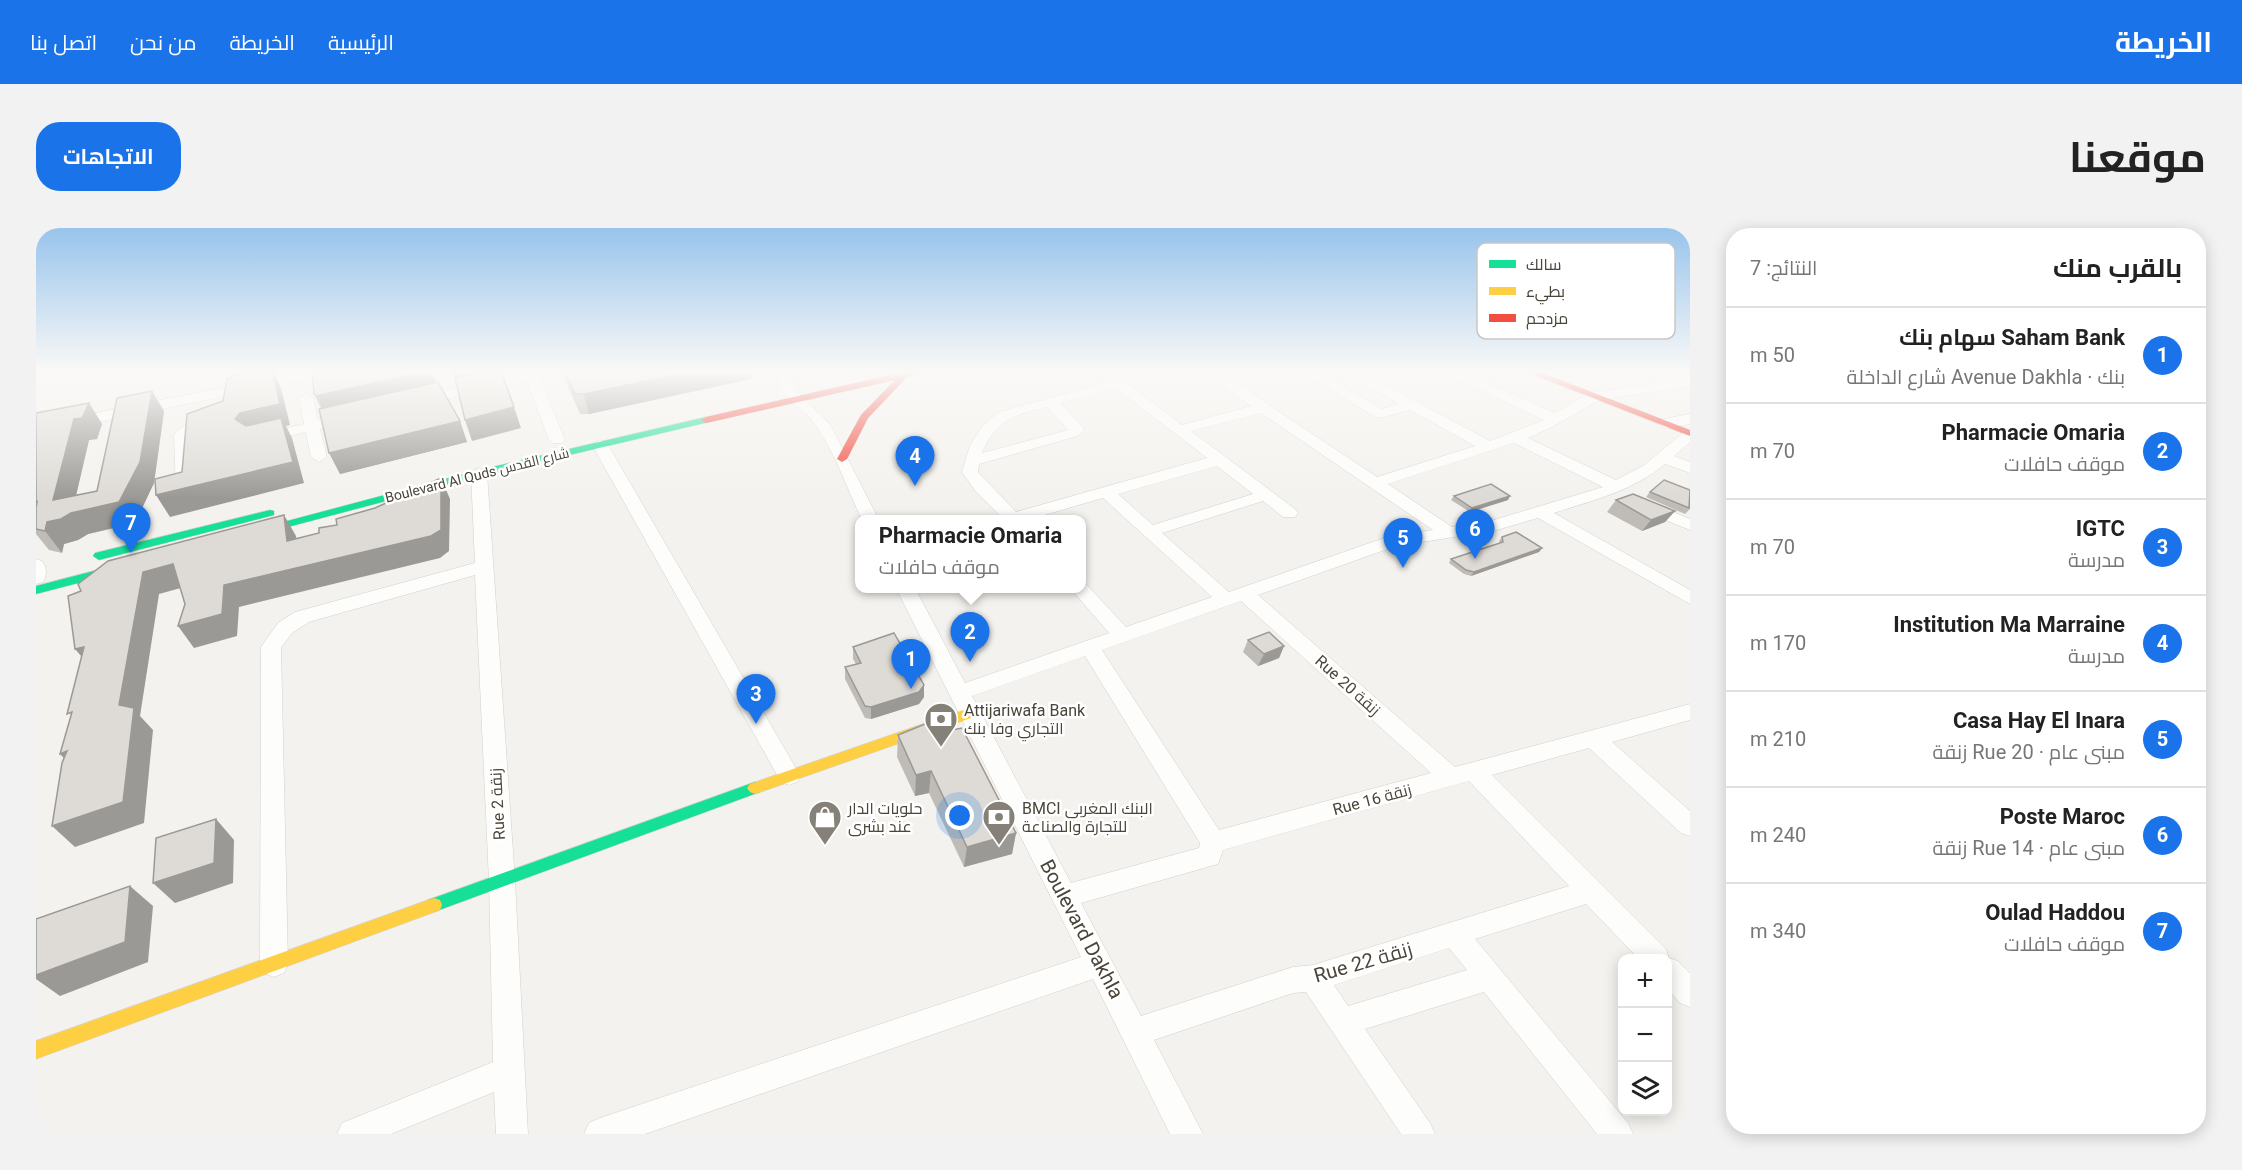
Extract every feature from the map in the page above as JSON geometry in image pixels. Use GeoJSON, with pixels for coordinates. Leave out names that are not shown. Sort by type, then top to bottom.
{"type":"FeatureCollection","features":[{"type":"Feature","properties":{"kind":"main road","name":"Boulevard Al Quds شارع القدس"},"geometry":{"type":"LineString","coordinates":[[646,419],[678,413]]}},
{"type":"Feature","properties":{"kind":"main road","name":"Boulevard Al Quds شارع القدس"},"geometry":{"type":"LineString","coordinates":[[236,537],[719,413]]}},
{"type":"Feature","properties":{"kind":"main road"},"geometry":{"type":"LineString","coordinates":[[842,459],[868,413]]}},
{"type":"Feature","properties":{"kind":"main road"},"geometry":{"type":"LineString","coordinates":[[1640,413],[1690,434]]}},
{"type":"Feature","properties":{"kind":"main road","name":"Boulevard Al Quds شارع القدس"},"geometry":{"type":"LineString","coordinates":[[418,474],[551,441]]}},
{"type":"Feature","properties":{"kind":"main road"},"geometry":{"type":"LineString","coordinates":[[85,559],[284,509]]}},
{"type":"Feature","properties":{"kind":"main road"},"geometry":{"type":"LineString","coordinates":[[39,574],[147,561]]}},
{"type":"Feature","properties":{"kind":"main road"},"geometry":{"type":"LineString","coordinates":[[36,1050],[789,776],[963,703]]}},
{"type":"Feature","properties":{"kind":"street"},"geometry":{"type":"LineString","coordinates":[[36,430],[122,413]]}},
{"type":"Feature","properties":{"kind":"street"},"geometry":{"type":"LineString","coordinates":[[184,489],[182,434],[222,417],[222,413]]}},
{"type":"Feature","properties":{"kind":"street"},"geometry":{"type":"LineString","coordinates":[[309,413],[319,457]]}},
{"type":"Feature","properties":{"kind":"street"},"geometry":{"type":"LineString","coordinates":[[257,439],[369,413]]}},
{"type":"Feature","properties":{"kind":"street"},"geometry":{"type":"LineString","coordinates":[[543,413],[551,441]]}},
{"type":"Feature","properties":{"kind":"street"},"geometry":{"type":"LineString","coordinates":[[814,413],[842,459],[868,515]]}},
{"type":"Feature","properties":{"kind":"street"},"geometry":{"type":"LineString","coordinates":[[1008,413],[1001,415],[983,437],[970,467],[972,476],[1010,515]]}},
{"type":"Feature","properties":{"kind":"street"},"geometry":{"type":"LineString","coordinates":[[972,461],[1073,433],[1076,430],[1074,426],[1062,413]]}},
{"type":"Feature","properties":{"kind":"street"},"geometry":{"type":"LineString","coordinates":[[1157,413],[1289,513]]}},
{"type":"Feature","properties":{"kind":"street"},"geometry":{"type":"LineString","coordinates":[[1179,430],[1242,413]]}},
{"type":"Feature","properties":{"kind":"street"},"geometry":{"type":"LineString","coordinates":[[1270,413],[1448,532]]}},
{"type":"Feature","properties":{"kind":"street"},"geometry":{"type":"LineString","coordinates":[[1424,413],[1488,447]]}},
{"type":"Feature","properties":{"kind":"street"},"geometry":{"type":"LineString","coordinates":[[1542,413],[1555,419]]}},
{"type":"Feature","properties":{"kind":"street"},"geometry":{"type":"LineString","coordinates":[[1376,483],[1515,438],[1565,413]]}},
{"type":"Feature","properties":{"kind":"street"},"geometry":{"type":"LineString","coordinates":[[1665,423],[1690,419]]}},
{"type":"Feature","properties":{"kind":"street"},"geometry":{"type":"LineString","coordinates":[[963,703],[1090,647],[1393,541],[1493,526],[1542,513],[1613,489],[1664,458],[1690,434]]}},
{"type":"Feature","properties":{"kind":"street"},"geometry":{"type":"LineString","coordinates":[[1515,438],[1613,489],[1690,525]]}},
{"type":"Feature","properties":{"kind":"street"},"geometry":{"type":"LineString","coordinates":[[600,445],[789,776]]}},
{"type":"Feature","properties":{"kind":"street"},"geometry":{"type":"LineString","coordinates":[[1664,458],[1690,468]]}},
{"type":"Feature","properties":{"kind":"street"},"geometry":{"type":"LineString","coordinates":[[1028,515],[1219,460]]}},
{"type":"Feature","properties":{"kind":"street","name":"Rue 2 زنقة"},"geometry":{"type":"LineString","coordinates":[[479,473],[502,881],[512,1134]]}},
{"type":"Feature","properties":{"kind":"street","name":"Rue 20 زنقة"},"geometry":{"type":"LineString","coordinates":[[1107,493],[1150,531],[1462,774],[1590,891],[1652,954]]}},
{"type":"Feature","properties":{"kind":"street"},"geometry":{"type":"LineString","coordinates":[[1150,531],[1266,495]]}},
{"type":"Feature","properties":{"kind":"street"},"geometry":{"type":"LineString","coordinates":[[1542,513],[1690,598]]}},
{"type":"Feature","properties":{"kind":"street"},"geometry":{"type":"LineString","coordinates":[[274,964],[272,647],[285,628],[302,617],[483,567]]}},
{"type":"Feature","properties":{"kind":"street","name":"Boulevard Dakhla"},"geometry":{"type":"LineString","coordinates":[[908,593],[1187,1134]]}},
{"type":"Feature","properties":{"kind":"street"},"geometry":{"type":"LineString","coordinates":[[1084,593],[1123,636]]}},
{"type":"Feature","properties":{"kind":"street"},"geometry":{"type":"LineString","coordinates":[[1090,647],[1213,842]]}},
{"type":"Feature","properties":{"kind":"street","name":"Rue 16 زنقة"},"geometry":{"type":"LineString","coordinates":[[1065,897],[1209,856],[1213,842],[1690,712]]}},
{"type":"Feature","properties":{"kind":"street"},"geometry":{"type":"LineString","coordinates":[[1594,739],[1690,826]]}},
{"type":"Feature","properties":{"kind":"street","name":"Rue 22 زنقة"},"geometry":{"type":"LineString","coordinates":[[1136,1032],[1293,980],[1313,978],[1590,891]]}},
{"type":"Feature","properties":{"kind":"street"},"geometry":{"type":"LineString","coordinates":[[1455,935],[1617,1134]]}},
{"type":"Feature","properties":{"kind":"street"},"geometry":{"type":"LineString","coordinates":[[600,1134],[1100,964]]}},
{"type":"Feature","properties":{"kind":"street"},"geometry":{"type":"LineString","coordinates":[[1672,974],[1690,993]]}},
{"type":"Feature","properties":{"kind":"street"},"geometry":{"type":"LineString","coordinates":[[1344,1021],[1489,976]]}},
{"type":"Feature","properties":{"kind":"street"},"geometry":{"type":"LineString","coordinates":[[1313,978],[1419,1134]]}},
{"type":"Feature","properties":{"kind":"street"},"geometry":{"type":"LineString","coordinates":[[353,1134],[508,1071]]}},
{"type":"Feature","properties":{"kind":"building"},"geometry":{"type":"Polygon","coordinates":[[[36,413],[84,413],[82,418],[74,419],[53,500],[97,491],[114,413],[148,413],[140,462],[119,502],[71,513],[61,519],[47,522],[45,531],[36,529],[36,413]]]}},
{"type":"Feature","properties":{"kind":"building"},"geometry":{"type":"Polygon","coordinates":[[[240,413],[235,419],[246,426],[281,418],[293,462],[156,495],[155,479],[182,472],[187,414],[240,413]]]}},
{"type":"Feature","properties":{"kind":"building"},"geometry":{"type":"Polygon","coordinates":[[[320,413],[456,413],[460,421],[329,453],[320,413]]]}},
{"type":"Feature","properties":{"kind":"building"},"geometry":{"type":"Polygon","coordinates":[[[463,413],[490,413],[465,420],[463,413]]]}},
{"type":"Feature","properties":{"kind":"building"},"geometry":{"type":"Polygon","coordinates":[[[441,478],[441,530],[431,536],[224,585],[222,614],[178,626],[185,604],[173,564],[143,572],[119,705],[134,708],[123,802],[52,826],[62,763],[67,751],[60,754],[72,712],[67,714],[84,647],[75,649],[68,596],[81,591],[78,584],[108,561],[284,515],[287,541],[319,533],[319,528],[337,525],[336,519],[375,508],[441,478]]]}},
{"type":"Feature","properties":{"kind":"building"},"geometry":{"type":"Polygon","coordinates":[[[1664,480],[1690,490],[1689,508],[1650,492],[1664,480]]]}},
{"type":"Feature","properties":{"kind":"building"},"geometry":{"type":"Polygon","coordinates":[[[1491,484],[1510,496],[1472,508],[1454,496],[1491,484]]]}},
{"type":"Feature","properties":{"kind":"building"},"geometry":{"type":"Polygon","coordinates":[[[1633,494],[1675,511],[1651,520],[1616,500],[1633,494]]]}},
{"type":"Feature","properties":{"kind":"building"},"geometry":{"type":"Polygon","coordinates":[[[1516,532],[1542,548],[1474,572],[1466,570],[1451,559],[1503,542],[1502,537],[1516,532]]]}},
{"type":"Feature","properties":{"kind":"building"},"geometry":{"type":"Polygon","coordinates":[[[1269,632],[1284,646],[1264,654],[1248,640],[1269,632]]]}},
{"type":"Feature","properties":{"kind":"building"},"geometry":{"type":"Polygon","coordinates":[[[894,633],[924,685],[919,692],[871,707],[865,706],[845,667],[861,663],[853,647],[894,633]]]}},
{"type":"Feature","properties":{"kind":"building"},"geometry":{"type":"Polygon","coordinates":[[[945,716],[952,730],[962,728],[1016,833],[967,847],[931,771],[916,775],[898,735],[945,716]]]}},
{"type":"Feature","properties":{"kind":"building"},"geometry":{"type":"Polygon","coordinates":[[[216,819],[214,863],[153,883],[156,838],[216,819]]]}},
{"type":"Feature","properties":{"kind":"building"},"geometry":{"type":"Polygon","coordinates":[[[130,886],[125,942],[36,975],[36,919],[130,886]]]}},
{"type":"Feature","properties":{"kind":"traffic: fast"},"geometry":{"type":"LineString","coordinates":[[246,535],[479,473],[706,420]]}},
{"type":"Feature","properties":{"kind":"traffic: fast"},"geometry":{"type":"LineString","coordinates":[[99,556],[270,513]]}},
{"type":"Feature","properties":{"kind":"traffic: fast"},"geometry":{"type":"LineString","coordinates":[[36,590],[132,565]]}},
{"type":"Feature","properties":{"kind":"traffic: fast"},"geometry":{"type":"LineString","coordinates":[[434,905],[755,788]]}},
{"type":"Feature","properties":{"kind":"traffic: slow"},"geometry":{"type":"LineString","coordinates":[[755,788],[969,713]]}},
{"type":"Feature","properties":{"kind":"traffic: slow"},"geometry":{"type":"LineString","coordinates":[[36,1050],[434,905]]}},
{"type":"Feature","properties":{"kind":"traffic: jam"},"geometry":{"type":"LineString","coordinates":[[706,420],[735,413]]}},
{"type":"Feature","properties":{"kind":"traffic: jam"},"geometry":{"type":"LineString","coordinates":[[842,459],[868,413]]}},
{"type":"Feature","properties":{"kind":"traffic: jam"},"geometry":{"type":"LineString","coordinates":[[1638,413],[1690,433]]}},
{"type":"Feature","properties":{"kind":"place","name":"Institution Ma Marraine"},"geometry":{"type":"Point","coordinates":[915,486]}},
{"type":"Feature","properties":{"kind":"place","name":"Oulad Haddou"},"geometry":{"type":"Point","coordinates":[131,553]}},
{"type":"Feature","properties":{"kind":"place","name":"Poste Maroc"},"geometry":{"type":"Point","coordinates":[1475,559]}},
{"type":"Feature","properties":{"kind":"place","name":"Casa Hay El Inara"},"geometry":{"type":"Point","coordinates":[1403,568]}},
{"type":"Feature","properties":{"kind":"place","name":"Pharmacie Omaria"},"geometry":{"type":"Point","coordinates":[970,662]}},
{"type":"Feature","properties":{"kind":"place","name":"Saham Bank سهام بنك"},"geometry":{"type":"Point","coordinates":[911,689]}},
{"type":"Feature","properties":{"kind":"place","name":"IGTC"},"geometry":{"type":"Point","coordinates":[756,724]}},
{"type":"Feature","properties":{"kind":"place","name":"Attijariwafa Bank التجاري وفا بنك"},"geometry":{"type":"Point","coordinates":[941,748]}},
{"type":"Feature","properties":{"kind":"place","name":"حلويات الدار عند بشرى"},"geometry":{"type":"Point","coordinates":[825,846]}},
{"type":"Feature","properties":{"kind":"place","name":"BMCI البنك المغربي للتجارة والصناعة"},"geometry":{"type":"Point","coordinates":[999,846]}}]}
